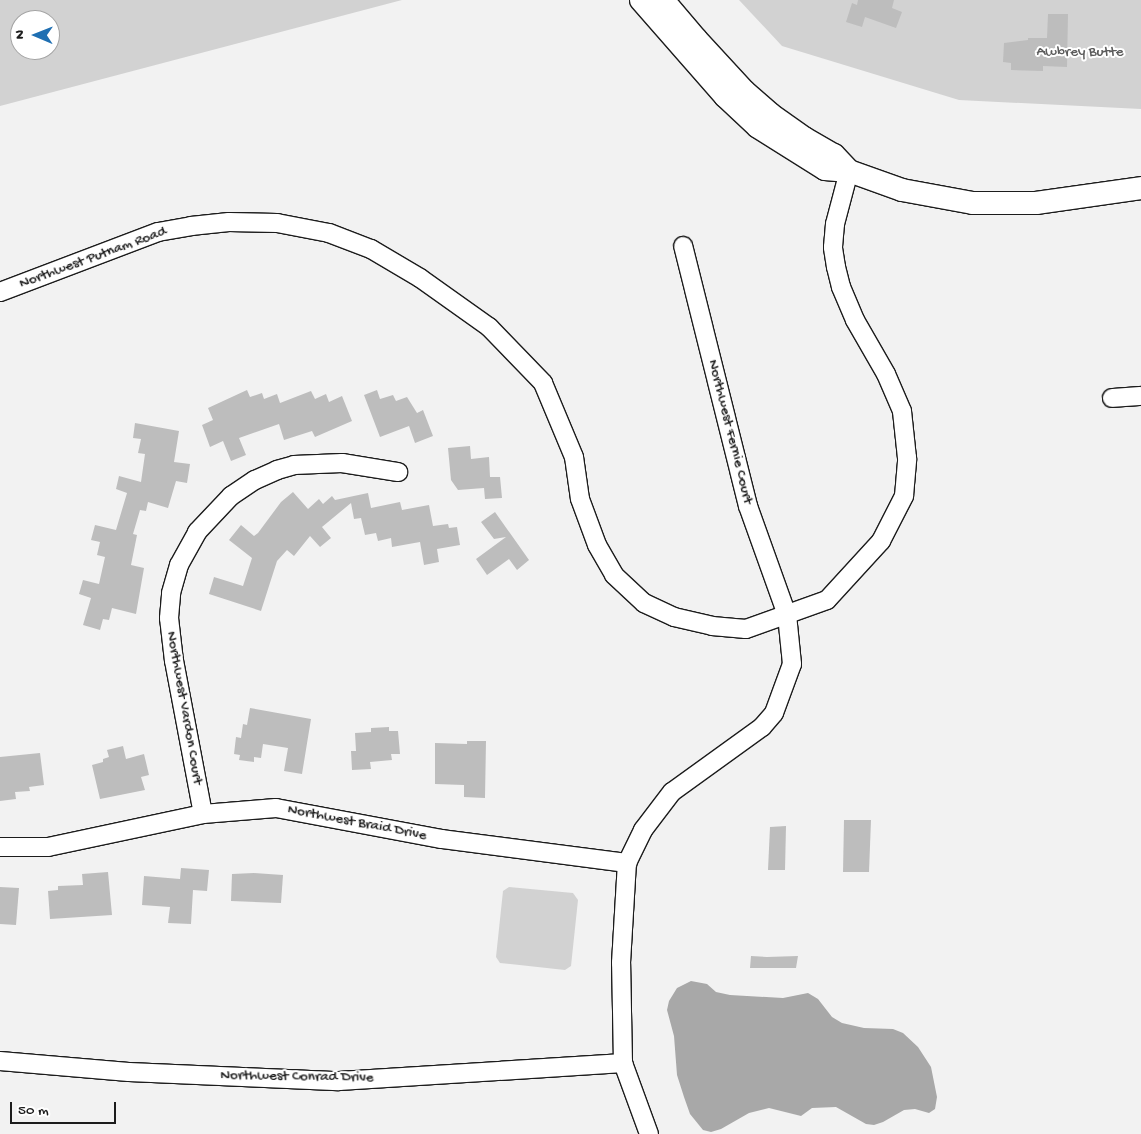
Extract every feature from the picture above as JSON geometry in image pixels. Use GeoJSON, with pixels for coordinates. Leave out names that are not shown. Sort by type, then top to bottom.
{"type":"FeatureCollection","features":[{"type":"Feature","properties":{"kind":"main road"},"geometry":{"type":"LineString","coordinates":[[641,0],[725,96],[758,127],[825,169],[849,171],[902,190],[973,204],[1036,203],[1141,188]]}},
{"type":"Feature","properties":{"kind":"main road"},"geometry":{"type":"LineString","coordinates":[[663,0],[744,91],[770,114],[804,138],[834,155],[849,171]]}},
{"type":"Feature","properties":{"kind":"street","name":"Northwest Putnam Road"},"geometry":{"type":"LineString","coordinates":[[0,292],[158,232],[229,222],[277,223],[329,233],[371,249],[420,278],[488,327],[543,383],[574,457],[580,499],[597,545],[614,576],[644,603],[674,617],[712,626],[746,629],[827,600],[881,541],[904,496],[907,458],[902,411],[886,374],[855,320],[841,287],[836,267],[833,247],[835,224],[849,171]]}},
{"type":"Feature","properties":{"kind":"street","name":"Northwest Fernie Court"},"geometry":{"type":"LineString","coordinates":[[627,863],[642,830],[672,792],[762,727],[774,713],[792,664],[787,615],[748,506],[683,246]]}},
{"type":"Feature","properties":{"kind":"street"},"geometry":{"type":"LineString","coordinates":[[1112,398],[1141,396]]}},
{"type":"Feature","properties":{"kind":"street","name":"Northwest Vardon Court"},"geometry":{"type":"LineString","coordinates":[[203,814],[174,661],[170,618],[171,592],[179,565],[197,532],[231,496],[254,480],[277,470],[294,465],[342,463],[398,472]]}},
{"type":"Feature","properties":{"kind":"street","name":"Northwest Braid Drive"},"geometry":{"type":"LineString","coordinates":[[0,847],[48,847],[203,814],[284,808],[442,838],[627,863]]}},
{"type":"Feature","properties":{"kind":"street"},"geometry":{"type":"LineString","coordinates":[[627,863],[621,963],[623,1063],[649,1134]]}},
{"type":"Feature","properties":{"kind":"street","name":"Northwest Conrad Drive"},"geometry":{"type":"LineString","coordinates":[[0,1061],[129,1072],[338,1081],[623,1063]]}},
{"type":"Feature","properties":{"kind":"green space"},"geometry":{"type":"Polygon","coordinates":[[[0,0],[402,0],[0,106],[0,0]]]}},
{"type":"Feature","properties":{"kind":"green space","name":"Awbrey Butte"},"geometry":{"type":"Polygon","coordinates":[[[739,0],[1141,0],[1141,109],[959,100],[782,46],[739,0]]]}},
{"type":"Feature","properties":{"kind":"green space"},"geometry":{"type":"Polygon","coordinates":[[[509,887],[573,893],[578,900],[571,966],[565,970],[500,963],[496,957],[503,891],[509,887]]]}},
{"type":"Feature","properties":{"kind":"shaded area"},"geometry":{"type":"Polygon","coordinates":[[[691,981],[707,984],[716,992],[730,995],[783,998],[808,993],[818,999],[832,1017],[842,1023],[864,1028],[893,1029],[903,1033],[918,1047],[931,1067],[937,1097],[935,1109],[929,1113],[915,1109],[904,1110],[874,1125],[866,1124],[836,1107],[812,1108],[801,1116],[769,1108],[749,1113],[721,1129],[711,1132],[703,1130],[690,1114],[677,1075],[674,1036],[667,1010],[669,1001],[677,988],[691,981]]]}},
{"type":"Feature","properties":{"kind":"building"},"geometry":{"type":"Polygon","coordinates":[[[858,0],[894,0],[892,8],[902,12],[896,28],[865,17],[862,27],[846,22],[852,3],[857,5],[858,0]]]}},
{"type":"Feature","properties":{"kind":"building"},"geometry":{"type":"Polygon","coordinates":[[[1048,14],[1068,14],[1067,67],[1043,66],[1043,71],[1011,70],[1011,63],[1003,62],[1004,43],[1028,40],[1028,38],[1047,38],[1048,14]]]}},
{"type":"Feature","properties":{"kind":"building"},"geometry":{"type":"Polygon","coordinates":[[[247,390],[250,397],[262,393],[264,399],[277,394],[280,403],[311,391],[315,399],[326,394],[329,402],[342,396],[352,421],[315,437],[312,431],[284,440],[279,424],[239,438],[246,455],[231,461],[223,441],[210,447],[202,425],[213,420],[208,408],[247,390]]]}},
{"type":"Feature","properties":{"kind":"building"},"geometry":{"type":"Polygon","coordinates":[[[377,390],[380,399],[393,395],[396,401],[407,397],[417,413],[423,410],[433,436],[415,443],[409,426],[380,437],[364,395],[377,390]]]}},
{"type":"Feature","properties":{"kind":"building"},"geometry":{"type":"Polygon","coordinates":[[[135,423],[179,431],[174,462],[190,464],[187,483],[176,481],[168,508],[148,502],[146,511],[140,510],[133,534],[137,535],[131,565],[144,568],[136,614],[112,608],[109,620],[103,619],[100,630],[83,625],[91,598],[79,594],[83,580],[99,584],[105,557],[97,555],[100,542],[91,540],[95,525],[116,530],[127,493],[116,489],[119,476],[141,482],[145,454],[138,453],[141,439],[133,438],[135,423]]]}},
{"type":"Feature","properties":{"kind":"building"},"geometry":{"type":"Polygon","coordinates":[[[470,446],[471,459],[489,457],[490,477],[500,477],[502,498],[485,499],[484,488],[458,490],[451,480],[448,448],[470,446]]]}},
{"type":"Feature","properties":{"kind":"building"},"geometry":{"type":"Polygon","coordinates":[[[293,492],[308,509],[319,499],[323,504],[332,496],[335,500],[368,493],[371,508],[400,502],[402,510],[429,505],[433,526],[448,524],[449,528],[457,527],[460,545],[437,549],[439,562],[424,565],[420,542],[392,547],[391,538],[378,541],[376,533],[365,535],[361,518],[354,519],[351,503],[322,527],[331,538],[320,547],[310,536],[294,556],[287,550],[277,561],[261,611],[209,594],[214,577],[243,586],[252,558],[229,540],[241,525],[254,536],[258,533],[281,502],[293,492]]]}},
{"type":"Feature","properties":{"kind":"building"},"geometry":{"type":"Polygon","coordinates":[[[495,512],[529,560],[517,570],[509,559],[487,575],[476,559],[506,537],[494,539],[481,522],[495,512]]]}},
{"type":"Feature","properties":{"kind":"building"},"geometry":{"type":"Polygon","coordinates":[[[250,708],[311,719],[302,774],[284,771],[288,748],[263,744],[261,758],[254,757],[254,762],[239,760],[240,755],[234,754],[236,737],[241,738],[243,724],[247,725],[250,708]]]}},
{"type":"Feature","properties":{"kind":"building"},"geometry":{"type":"Polygon","coordinates":[[[389,727],[389,731],[398,731],[400,754],[391,754],[392,760],[370,762],[371,769],[352,770],[351,751],[356,751],[355,733],[371,732],[371,728],[389,727]]]}},
{"type":"Feature","properties":{"kind":"building"},"geometry":{"type":"Polygon","coordinates":[[[467,741],[486,741],[485,798],[464,797],[464,785],[435,784],[435,743],[467,744],[467,741]]]}},
{"type":"Feature","properties":{"kind":"building"},"geometry":{"type":"Polygon","coordinates":[[[123,746],[126,759],[144,754],[149,775],[141,777],[145,790],[100,799],[92,765],[103,762],[103,759],[109,757],[107,750],[123,746]]]}},
{"type":"Feature","properties":{"kind":"building"},"geometry":{"type":"Polygon","coordinates":[[[40,753],[44,785],[29,787],[30,791],[15,792],[16,799],[0,801],[0,757],[40,753]]]}},
{"type":"Feature","properties":{"kind":"building"},"geometry":{"type":"Polygon","coordinates":[[[844,820],[871,820],[869,872],[843,872],[844,820]]]}},
{"type":"Feature","properties":{"kind":"building"},"geometry":{"type":"Polygon","coordinates":[[[786,826],[785,870],[768,870],[770,827],[786,826]]]}},
{"type":"Feature","properties":{"kind":"building"},"geometry":{"type":"Polygon","coordinates":[[[181,868],[209,870],[207,891],[193,890],[191,924],[168,923],[170,907],[142,905],[144,876],[180,879],[181,868]]]}},
{"type":"Feature","properties":{"kind":"building"},"geometry":{"type":"Polygon","coordinates":[[[108,872],[112,915],[50,919],[48,891],[58,890],[58,886],[83,885],[82,874],[108,872]]]}},
{"type":"Feature","properties":{"kind":"building"},"geometry":{"type":"Polygon","coordinates":[[[232,874],[283,875],[281,903],[231,901],[232,874]]]}},
{"type":"Feature","properties":{"kind":"building"},"geometry":{"type":"Polygon","coordinates":[[[0,887],[19,888],[16,925],[0,924],[0,887]]]}},
{"type":"Feature","properties":{"kind":"building"},"geometry":{"type":"Polygon","coordinates":[[[751,956],[798,956],[796,968],[750,968],[751,956]]]}}]}
